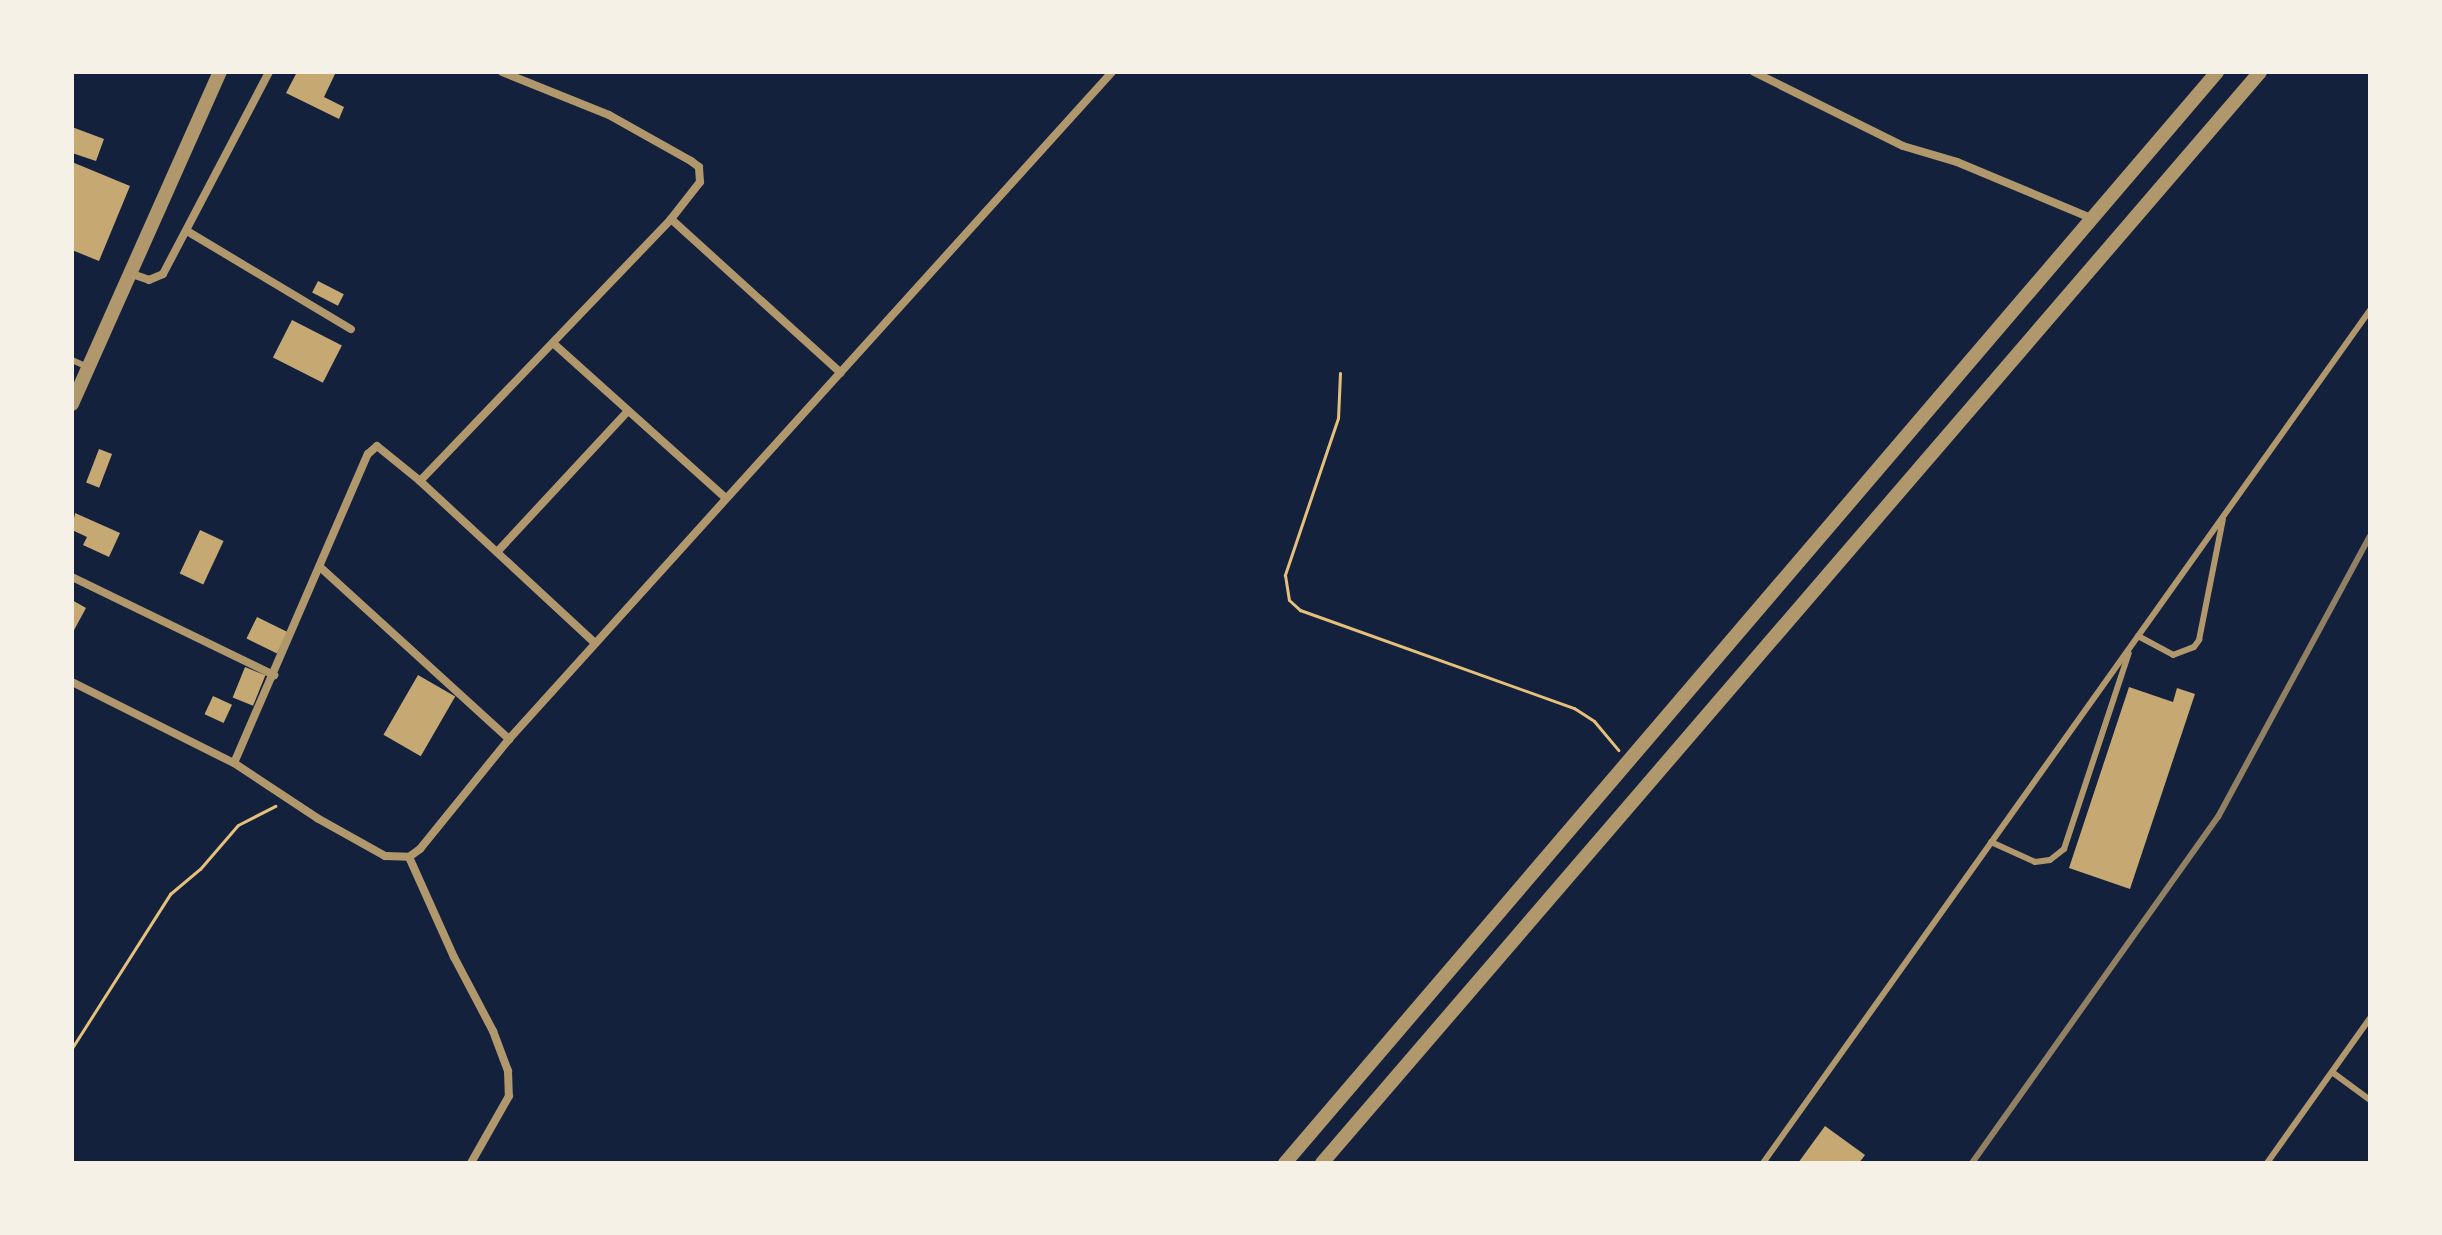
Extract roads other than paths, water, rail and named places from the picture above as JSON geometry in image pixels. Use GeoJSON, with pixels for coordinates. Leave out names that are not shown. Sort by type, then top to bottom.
{"type":"FeatureCollection","features":[{"type":"Feature","properties":{"kind":"street"},"geometry":{"type":"LineString","coordinates":[[72,404],[220,72]]}},
{"type":"Feature","properties":{"kind":"street"},"geometry":{"type":"LineString","coordinates":[[129,273],[149,280],[163,274],[269,72]]}},
{"type":"Feature","properties":{"kind":"street"},"geometry":{"type":"LineString","coordinates":[[420,481],[671,219],[700,182],[699,167],[609,115],[502,72]]}},
{"type":"Feature","properties":{"kind":"street"},"geometry":{"type":"LineString","coordinates":[[72,682],[234,763],[385,856],[394,860],[409,857],[420,849],[509,739],[1112,72]]}},
{"type":"Feature","properties":{"kind":"street"},"geometry":{"type":"LineString","coordinates":[[1754,72],[1903,146],[1957,162],[2093,219]]}},
{"type":"Feature","properties":{"kind":"street"},"geometry":{"type":"LineString","coordinates":[[1285,1163],[2217,72]]}},
{"type":"Feature","properties":{"kind":"street"},"geometry":{"type":"LineString","coordinates":[[1322,1163],[2260,72]]}},
{"type":"Feature","properties":{"kind":"street"},"geometry":{"type":"LineString","coordinates":[[671,219],[841,373]]}},
{"type":"Feature","properties":{"kind":"street"},"geometry":{"type":"LineString","coordinates":[[187,231],[351,329]]}},
{"type":"Feature","properties":{"kind":"street"},"geometry":{"type":"LineString","coordinates":[[553,343],[726,498]]}},
{"type":"Feature","properties":{"kind":"street"},"geometry":{"type":"LineString","coordinates":[[497,552],[627,412]]}},
{"type":"Feature","properties":{"kind":"street"},"geometry":{"type":"LineString","coordinates":[[234,763],[372,448],[383,448],[595,643]]}},
{"type":"Feature","properties":{"kind":"street"},"geometry":{"type":"LineString","coordinates":[[320,567],[509,739]]}},
{"type":"Feature","properties":{"kind":"street"},"geometry":{"type":"LineString","coordinates":[[72,577],[274,675]]}},
{"type":"Feature","properties":{"kind":"street"},"geometry":{"type":"LineString","coordinates":[[409,857],[454,957],[493,1031],[508,1071],[509,1096],[471,1163]]}},
{"type":"Feature","properties":{"kind":"lane"},"geometry":{"type":"LineString","coordinates":[[1763,1163],[2370,310]]}},
{"type":"Feature","properties":{"kind":"lane"},"geometry":{"type":"LineString","coordinates":[[72,360],[88,367]]}},
{"type":"Feature","properties":{"kind":"lane"},"geometry":{"type":"LineString","coordinates":[[2138,636],[2173,655],[2194,647],[2199,640],[2224,515]]}},
{"type":"Feature","properties":{"kind":"lane"},"geometry":{"type":"LineString","coordinates":[[1991,842],[2035,862],[2050,860],[2064,849],[2131,647]]}},
{"type":"Feature","properties":{"kind":"lane"},"geometry":{"type":"LineString","coordinates":[[2267,1163],[2370,1018]]}},
{"type":"Feature","properties":{"kind":"lane"},"geometry":{"type":"LineString","coordinates":[[2332,1072],[2370,1100]]}},
{"type":"Feature","properties":{"kind":"railway"},"geometry":{"type":"LineString","coordinates":[[1972,1163],[2218,817],[2370,536]]}}]}
